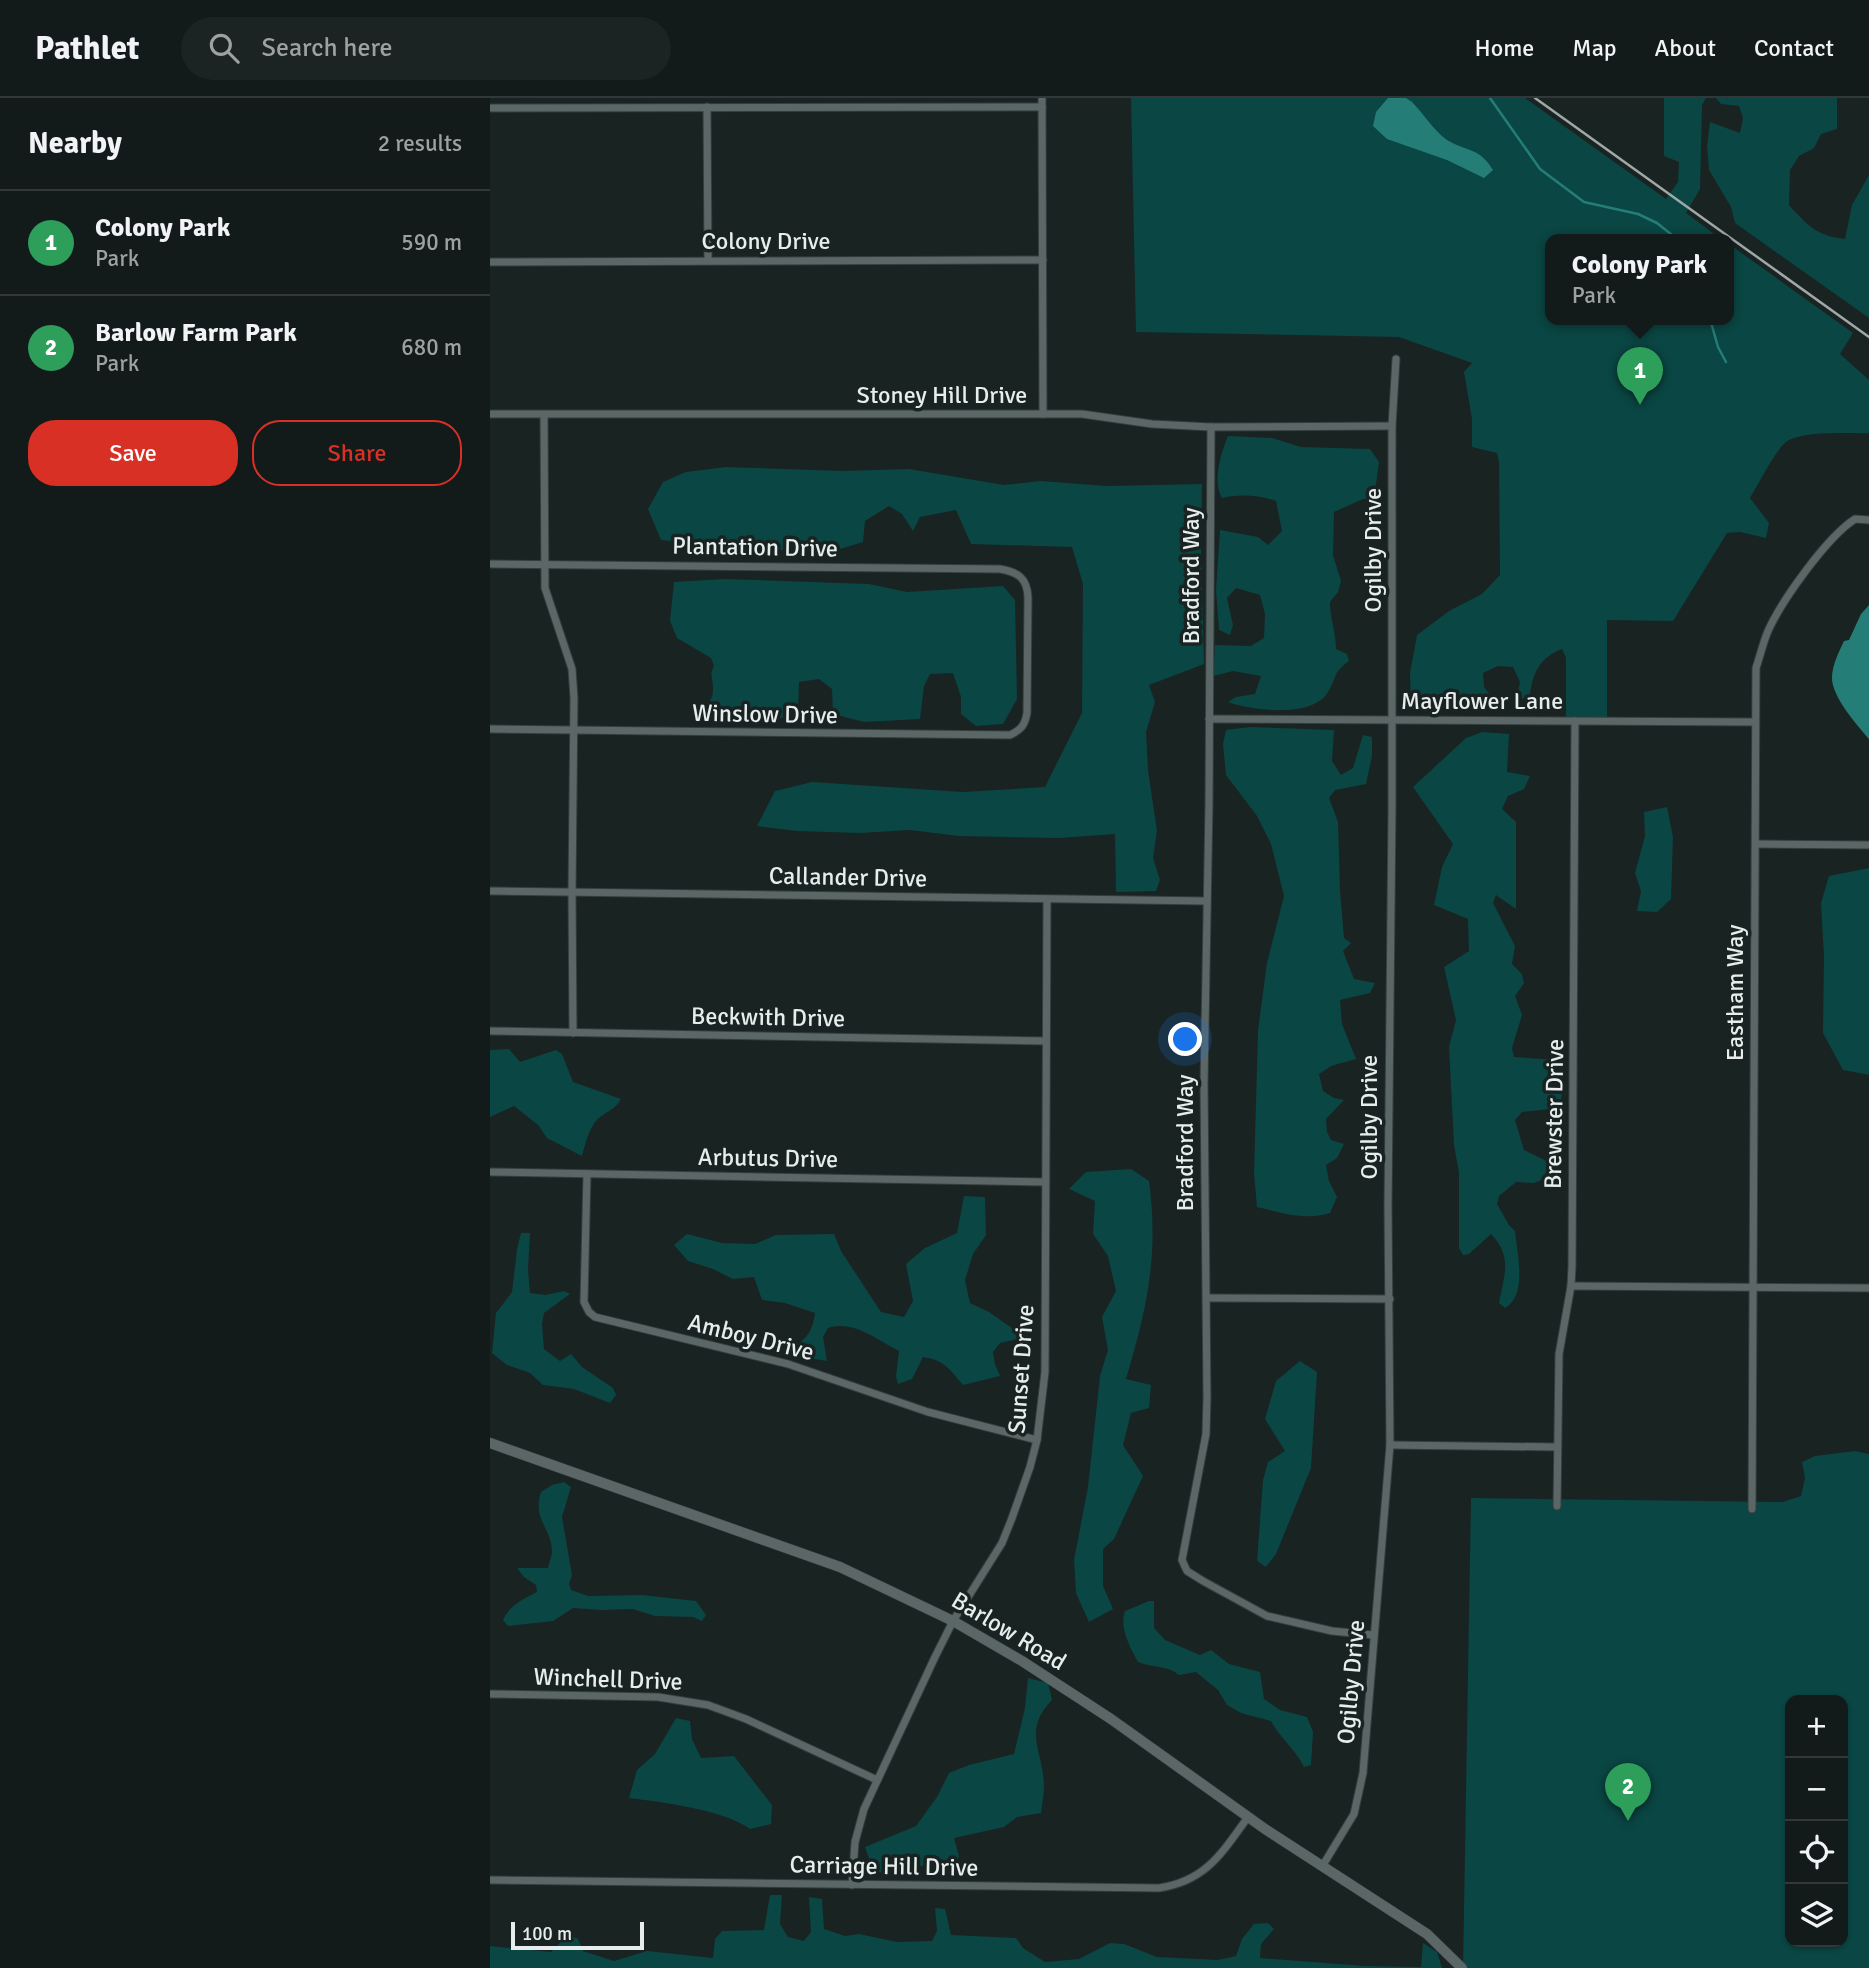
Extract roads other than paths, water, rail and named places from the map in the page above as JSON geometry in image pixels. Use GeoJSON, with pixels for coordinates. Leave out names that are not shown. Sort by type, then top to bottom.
{"type":"FeatureCollection","features":[{"type":"Feature","properties":{"kind":"street"},"geometry":{"type":"LineString","coordinates":[[490,108],[1042,102],[1043,414]]}},
{"type":"Feature","properties":{"kind":"street"},"geometry":{"type":"LineString","coordinates":[[707,107],[708,260]]}},
{"type":"Feature","properties":{"kind":"street","name":"Colony Drive"},"geometry":{"type":"LineString","coordinates":[[490,262],[1043,260]]}},
{"type":"Feature","properties":{"kind":"street","name":"Ogilby Drive"},"geometry":{"type":"LineString","coordinates":[[1323,1865],[1354,1814],[1363,1773],[1390,1445],[1388,1206],[1393,720],[1392,426],[1396,359]]}},
{"type":"Feature","properties":{"kind":"street","name":"Stoney Hill Drive"},"geometry":{"type":"LineString","coordinates":[[490,414],[1082,414],[1152,424],[1211,427],[1392,426]]}},
{"type":"Feature","properties":{"kind":"street"},"geometry":{"type":"LineString","coordinates":[[544,415],[544,564],[547,595],[572,669],[573,1033]]}},
{"type":"Feature","properties":{"kind":"street","name":"Bradford Way"},"geometry":{"type":"LineString","coordinates":[[1211,427],[1204,1209],[1208,1298],[1206,1434],[1183,1549],[1183,1565],[1203,1581],[1267,1616],[1332,1631],[1373,1635]]}},
{"type":"Feature","properties":{"kind":"street","name":"Eastham Way"},"geometry":{"type":"LineString","coordinates":[[1752,1509],[1756,668],[1769,630],[1779,612],[1828,542],[1855,519],[1867,519]]}},
{"type":"Feature","properties":{"kind":"street","name":"Plantation Drive"},"geometry":{"type":"LineString","coordinates":[[490,564],[1000,569],[1019,574],[1027,586],[1028,597],[1027,713]]}},
{"type":"Feature","properties":{"kind":"street","name":"Winslow Drive"},"geometry":{"type":"LineString","coordinates":[[490,729],[996,736],[1019,731],[1025,725],[1027,713]]}},
{"type":"Feature","properties":{"kind":"street","name":"Mayflower Lane"},"geometry":{"type":"LineString","coordinates":[[1209,719],[1754,722]]}},
{"type":"Feature","properties":{"kind":"street","name":"Brewster Drive"},"geometry":{"type":"LineString","coordinates":[[1557,1506],[1559,1354],[1571,1286],[1576,721]]}},
{"type":"Feature","properties":{"kind":"street"},"geometry":{"type":"LineString","coordinates":[[1756,844],[1869,845]]}},
{"type":"Feature","properties":{"kind":"street","name":"Callander Drive"},"geometry":{"type":"LineString","coordinates":[[490,891],[1206,901]]}},
{"type":"Feature","properties":{"kind":"street","name":"Sunset Drive"},"geometry":{"type":"LineString","coordinates":[[852,1885],[858,1827],[877,1780],[953,1621],[1002,1543],[1030,1468],[1037,1440],[1045,1372],[1048,900]]}},
{"type":"Feature","properties":{"kind":"street","name":"Beckwith Drive"},"geometry":{"type":"LineString","coordinates":[[490,1031],[1046,1041]]}},
{"type":"Feature","properties":{"kind":"street","name":"Arbutus Drive"},"geometry":{"type":"LineString","coordinates":[[490,1172],[1045,1182]]}},
{"type":"Feature","properties":{"kind":"street","name":"Amboy Drive"},"geometry":{"type":"LineString","coordinates":[[587,1174],[584,1301],[589,1312],[595,1317],[788,1364],[928,1412],[1037,1440]]}},
{"type":"Feature","properties":{"kind":"street"},"geometry":{"type":"LineString","coordinates":[[1571,1286],[1869,1288]]}},
{"type":"Feature","properties":{"kind":"street"},"geometry":{"type":"LineString","coordinates":[[1208,1298],[1390,1299]]}},
{"type":"Feature","properties":{"kind":"street","name":"Barlow Road"},"geometry":{"type":"LineString","coordinates":[[490,1443],[840,1567],[953,1621],[1025,1663],[1111,1719],[1248,1816],[1427,1934],[1453,1963],[1462,1968]]}},
{"type":"Feature","properties":{"kind":"street"},"geometry":{"type":"LineString","coordinates":[[1390,1445],[1557,1447]]}},
{"type":"Feature","properties":{"kind":"street","name":"Winchell Drive"},"geometry":{"type":"LineString","coordinates":[[490,1695],[658,1697],[708,1705],[746,1719],[877,1780]]}},
{"type":"Feature","properties":{"kind":"street","name":"Carriage Hill Drive"},"geometry":{"type":"LineString","coordinates":[[490,1880],[1166,1887],[1193,1879],[1213,1863],[1248,1816]]}},
{"type":"Feature","properties":{"kind":"waterway"},"geometry":{"type":"LineString","coordinates":[[1490,98],[1540,169],[1584,202],[1638,214],[1657,223],[1671,234]]}},
{"type":"Feature","properties":{"kind":"waterway"},"geometry":{"type":"LineString","coordinates":[[1712,325],[1726,362]]}},
{"type":"Feature","properties":{"kind":"railway"},"geometry":{"type":"LineString","coordinates":[[1535,98],[1725,234]]}},
{"type":"Feature","properties":{"kind":"railway"},"geometry":{"type":"LineString","coordinates":[[1734,240],[1869,337]]}},
{"type":"Feature","properties":{"kind":"place","name":"Colony Park"},"geometry":{"type":"Point","coordinates":[1640,405]}},
{"type":"Feature","properties":{"kind":"place","name":"Barlow Farm Park"},"geometry":{"type":"Point","coordinates":[1628,1821]}}]}
